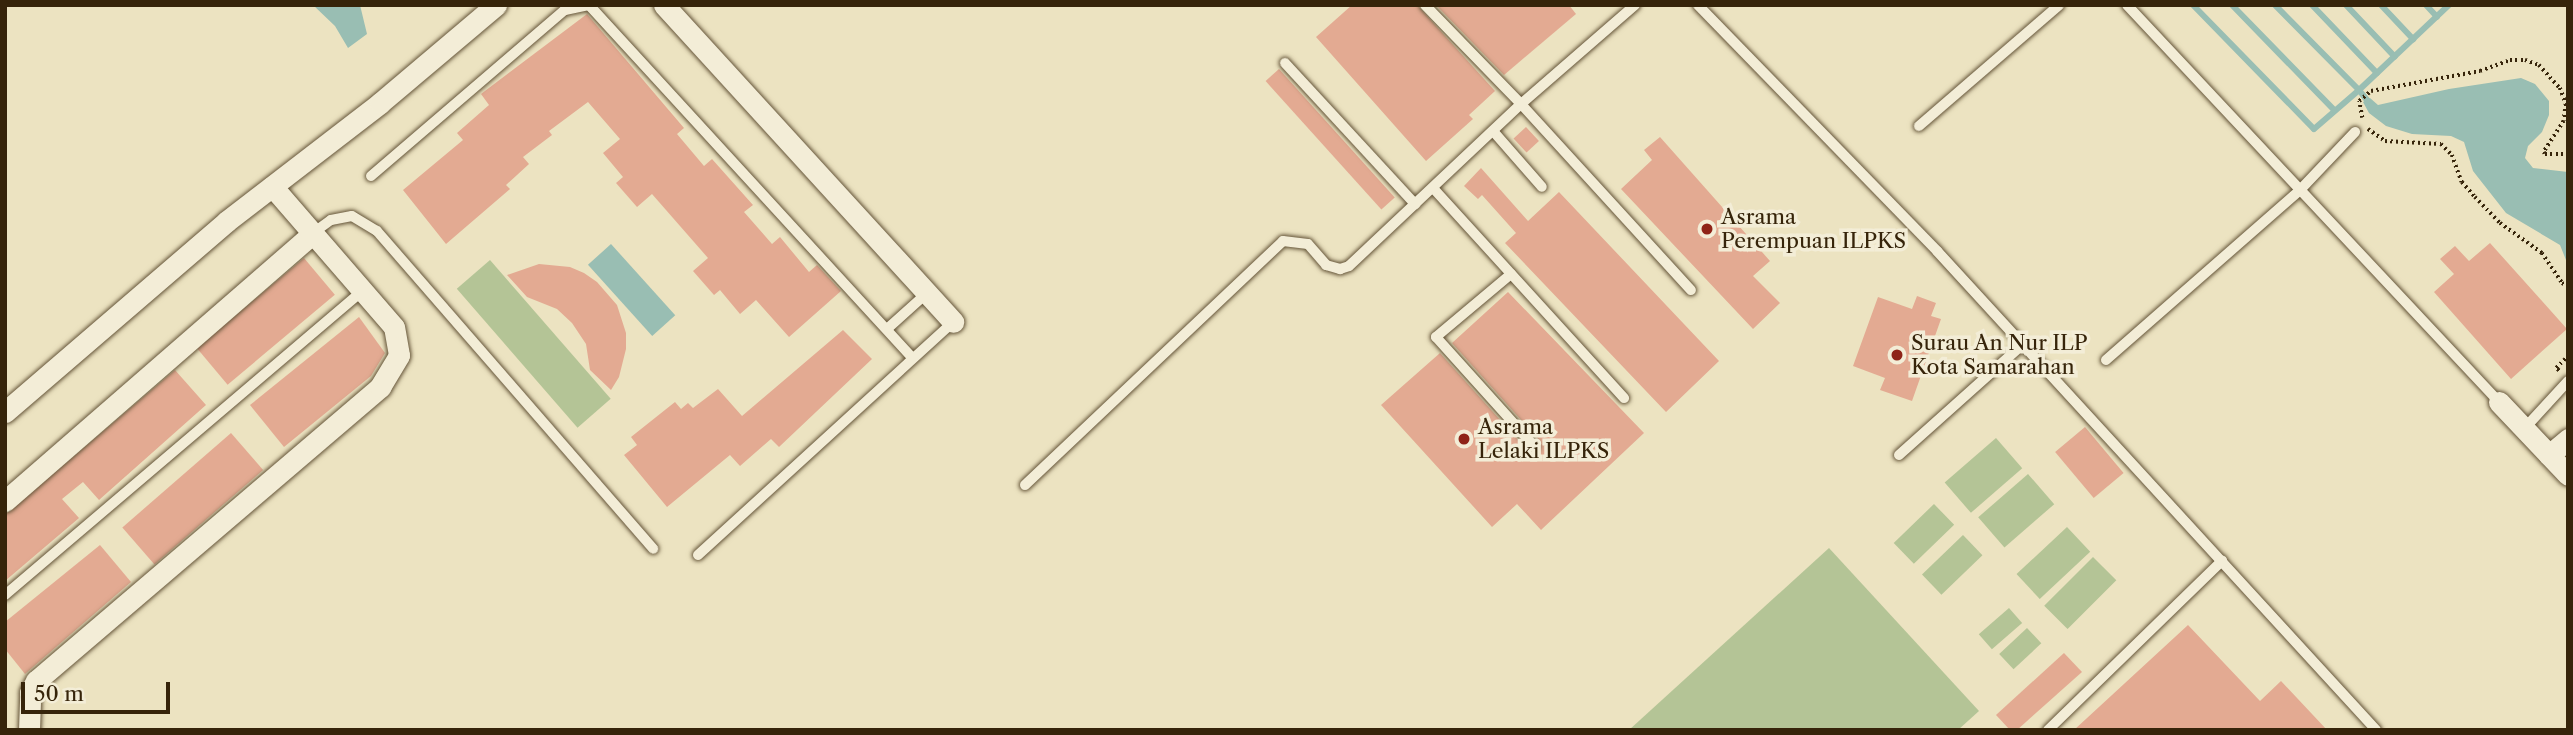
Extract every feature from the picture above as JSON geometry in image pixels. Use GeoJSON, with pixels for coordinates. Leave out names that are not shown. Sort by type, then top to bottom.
{"type":"FeatureCollection","features":[{"type":"Feature","properties":{"kind":"street"},"geometry":{"type":"LineString","coordinates":[[5,412],[272,186],[380,103],[496,5]]}},
{"type":"Feature","properties":{"kind":"street"},"geometry":{"type":"LineString","coordinates":[[664,5],[953,322]]}},
{"type":"Feature","properties":{"kind":"street"},"geometry":{"type":"LineString","coordinates":[[29,730],[30,692],[36,681],[380,387],[399,355],[394,327],[364,289],[272,186]]}},
{"type":"Feature","properties":{"kind":"street"},"geometry":{"type":"LineString","coordinates":[[5,501],[313,233]]}},
{"type":"Feature","properties":{"kind":"street"},"geometry":{"type":"LineString","coordinates":[[2499,402],[2568,475]]}},
{"type":"Feature","properties":{"kind":"street"},"geometry":{"type":"LineString","coordinates":[[2549,455],[2568,439]]}},
{"type":"Feature","properties":{"kind":"lane"},"geometry":{"type":"LineString","coordinates":[[371,176],[565,10],[588,5],[912,358]]}},
{"type":"Feature","properties":{"kind":"lane"},"geometry":{"type":"LineString","coordinates":[[1425,5],[1521,104],[1691,290]]}},
{"type":"Feature","properties":{"kind":"lane"},"geometry":{"type":"LineString","coordinates":[[1025,485],[1283,241],[1308,244],[1326,265],[1340,269],[1349,266],[1521,104],[1635,5]]}},
{"type":"Feature","properties":{"kind":"lane"},"geometry":{"type":"LineString","coordinates":[[1698,5],[1937,251],[2376,730]]}},
{"type":"Feature","properties":{"kind":"lane"},"geometry":{"type":"LineString","coordinates":[[1919,126],[2059,5]]}},
{"type":"Feature","properties":{"kind":"lane"},"geometry":{"type":"LineString","coordinates":[[2127,5],[2499,402]]}},
{"type":"Feature","properties":{"kind":"lane"},"geometry":{"type":"LineString","coordinates":[[1285,63],[1415,204]]}},
{"type":"Feature","properties":{"kind":"lane"},"geometry":{"type":"LineString","coordinates":[[1493,131],[1542,187]]}},
{"type":"Feature","properties":{"kind":"lane"},"geometry":{"type":"LineString","coordinates":[[2106,360],[2300,190],[2355,132]]}},
{"type":"Feature","properties":{"kind":"lane"},"geometry":{"type":"LineString","coordinates":[[1433,188],[1624,398]]}},
{"type":"Feature","properties":{"kind":"lane"},"geometry":{"type":"LineString","coordinates":[[313,233],[331,220],[352,216],[377,231],[653,549]]}},
{"type":"Feature","properties":{"kind":"lane"},"geometry":{"type":"LineString","coordinates":[[1511,274],[1436,337],[1534,446]]}},
{"type":"Feature","properties":{"kind":"lane"},"geometry":{"type":"LineString","coordinates":[[5,595],[364,289]]}},
{"type":"Feature","properties":{"kind":"lane"},"geometry":{"type":"LineString","coordinates":[[887,329],[928,293]]}},
{"type":"Feature","properties":{"kind":"lane"},"geometry":{"type":"LineString","coordinates":[[698,555],[953,322]]}},
{"type":"Feature","properties":{"kind":"lane"},"geometry":{"type":"LineString","coordinates":[[1899,455],[2022,345]]}},
{"type":"Feature","properties":{"kind":"lane"},"geometry":{"type":"LineString","coordinates":[[2524,429],[2568,381]]}},
{"type":"Feature","properties":{"kind":"lane"},"geometry":{"type":"LineString","coordinates":[[2048,730],[2221,561]]}},
{"type":"Feature","properties":{"kind":"path"},"geometry":{"type":"LineString","coordinates":[[2568,154],[2544,152],[2564,121],[2566,104],[2560,88],[2539,65],[2525,60],[2510,60],[2480,71],[2371,91],[2359,101],[2361,116],[2369,129],[2385,141],[2441,144],[2452,155],[2462,182],[2490,213],[2542,253],[2562,283],[2568,286]]}},
{"type":"Feature","properties":{"kind":"path"},"geometry":{"type":"LineString","coordinates":[[2355,132],[2369,129]]}},
{"type":"Feature","properties":{"kind":"green space"},"geometry":{"type":"Polygon","coordinates":[[[490,260],[611,399],[578,428],[457,289],[490,260]]]}},
{"type":"Feature","properties":{"kind":"green space"},"geometry":{"type":"Polygon","coordinates":[[[1996,438],[2022,468],[1971,513],[1945,483],[1996,438]]]}},
{"type":"Feature","properties":{"kind":"green space"},"geometry":{"type":"Polygon","coordinates":[[[2028,474],[2054,504],[2004,547],[1978,517],[2028,474]]]}},
{"type":"Feature","properties":{"kind":"green space"},"geometry":{"type":"Polygon","coordinates":[[[1934,504],[1954,525],[1914,564],[1894,543],[1934,504]]]}},
{"type":"Feature","properties":{"kind":"green space"},"geometry":{"type":"Polygon","coordinates":[[[2067,527],[2090,552],[2040,599],[2017,574],[2067,527]]]}},
{"type":"Feature","properties":{"kind":"green space"},"geometry":{"type":"Polygon","coordinates":[[[1963,535],[1982,555],[1941,595],[1922,575],[1963,535]]]}},
{"type":"Feature","properties":{"kind":"green space"},"geometry":{"type":"Polygon","coordinates":[[[1829,548],[1979,711],[1958,730],[1629,730],[1829,548]]]}},
{"type":"Feature","properties":{"kind":"green space"},"geometry":{"type":"Polygon","coordinates":[[[2093,557],[2116,580],[2068,629],[2044,606],[2093,557]]]}},
{"type":"Feature","properties":{"kind":"green space"},"geometry":{"type":"Polygon","coordinates":[[[2009,608],[2022,623],[1992,649],[1979,634],[2009,608]]]}},
{"type":"Feature","properties":{"kind":"green space"},"geometry":{"type":"Polygon","coordinates":[[[2027,628],[2041,643],[2014,669],[1999,654],[2027,628]]]}},
{"type":"Feature","properties":{"kind":"water"},"geometry":{"type":"Polygon","coordinates":[[[313,5],[360,5],[367,34],[348,48],[335,26],[313,5]]]}},
{"type":"Feature","properties":{"kind":"water"},"geometry":{"type":"Polygon","coordinates":[[[2521,78],[2535,84],[2549,101],[2549,115],[2542,132],[2528,146],[2525,158],[2533,168],[2568,172],[2568,265],[2560,245],[2506,213],[2473,171],[2464,142],[2451,136],[2412,134],[2386,126],[2369,113],[2363,102],[2370,98],[2378,105],[2449,89],[2521,78]]]}},
{"type":"Feature","properties":{"kind":"water"},"geometry":{"type":"Polygon","coordinates":[[[611,244],[675,315],[652,336],[588,265],[611,244]]]}},
{"type":"Feature","properties":{"kind":"building"},"geometry":{"type":"Polygon","coordinates":[[[1352,5],[1417,5],[1495,91],[1469,115],[1473,119],[1426,161],[1316,37],[1352,5]]]}},
{"type":"Feature","properties":{"kind":"building"},"geometry":{"type":"Polygon","coordinates":[[[1436,5],[1569,5],[1576,14],[1504,75],[1436,5]]]}},
{"type":"Feature","properties":{"kind":"building"},"geometry":{"type":"Polygon","coordinates":[[[587,14],[684,128],[677,134],[704,166],[712,159],[753,205],[744,212],[772,244],[780,237],[809,272],[817,265],[841,291],[789,337],[756,300],[740,314],[720,290],[714,295],[693,271],[708,258],[652,194],[637,207],[616,183],[623,177],[603,153],[620,139],[588,102],[549,131],[552,135],[523,157],[529,164],[506,185],[510,189],[446,244],[403,190],[463,140],[457,133],[489,105],[481,94],[587,14]]]}},
{"type":"Feature","properties":{"kind":"building"},"geometry":{"type":"Polygon","coordinates":[[[1279,69],[1395,198],[1381,210],[1266,81],[1279,69]]]}},
{"type":"Feature","properties":{"kind":"building"},"geometry":{"type":"Polygon","coordinates":[[[1526,127],[1539,141],[1527,152],[1514,139],[1526,127]]]}},
{"type":"Feature","properties":{"kind":"building"},"geometry":{"type":"Polygon","coordinates":[[[1660,137],[1770,261],[1753,276],[1780,303],[1753,329],[1621,189],[1652,160],[1644,150],[1660,137]]]}},
{"type":"Feature","properties":{"kind":"building"},"geometry":{"type":"Polygon","coordinates":[[[1481,168],[1528,221],[1559,192],[1719,361],[1666,412],[1505,243],[1516,233],[1482,195],[1478,199],[1464,186],[1481,168]]]}},
{"type":"Feature","properties":{"kind":"building"},"geometry":{"type":"Polygon","coordinates":[[[2490,243],[2567,329],[2511,379],[2434,292],[2454,274],[2440,259],[2455,246],[2469,261],[2490,243]]]}},
{"type":"Feature","properties":{"kind":"building"},"geometry":{"type":"Polygon","coordinates":[[[304,258],[335,295],[228,385],[197,348],[304,258]]]}},
{"type":"Feature","properties":{"kind":"building"},"geometry":{"type":"Polygon","coordinates":[[[539,264],[570,267],[584,273],[597,282],[617,305],[626,333],[626,349],[619,377],[611,390],[590,370],[586,344],[572,323],[557,309],[527,297],[507,275],[539,264]]]}},
{"type":"Feature","properties":{"kind":"building"},"geometry":{"type":"Polygon","coordinates":[[[1508,292],[1644,433],[1541,530],[1517,504],[1492,527],[1381,405],[1440,353],[1528,451],[1539,452],[1540,441],[1452,343],[1508,292]]]}},
{"type":"Feature","properties":{"kind":"building"},"geometry":{"type":"Polygon","coordinates":[[[1917,296],[1936,303],[1931,316],[1941,319],[1912,401],[1880,390],[1885,378],[1853,366],[1878,297],[1912,309],[1917,296]]]}},
{"type":"Feature","properties":{"kind":"building"},"geometry":{"type":"Polygon","coordinates":[[[359,317],[385,353],[371,376],[284,447],[250,405],[359,317]]]}},
{"type":"Feature","properties":{"kind":"building"},"geometry":{"type":"Polygon","coordinates":[[[843,330],[872,359],[779,447],[771,439],[740,466],[730,455],[667,507],[624,455],[637,445],[631,437],[675,402],[681,409],[688,403],[693,408],[718,389],[742,416],[843,330]]]}},
{"type":"Feature","properties":{"kind":"building"},"geometry":{"type":"Polygon","coordinates":[[[175,370],[206,405],[99,500],[83,482],[62,499],[79,518],[5,581],[5,515],[175,370]]]}},
{"type":"Feature","properties":{"kind":"building"},"geometry":{"type":"Polygon","coordinates":[[[2085,427],[2124,473],[2094,498],[2055,452],[2085,427]]]}},
{"type":"Feature","properties":{"kind":"building"},"geometry":{"type":"Polygon","coordinates":[[[231,433],[263,470],[154,564],[122,527],[231,433]]]}},
{"type":"Feature","properties":{"kind":"building"},"geometry":{"type":"Polygon","coordinates":[[[100,545],[131,582],[25,674],[5,649],[5,622],[100,545]]]}},
{"type":"Feature","properties":{"kind":"building"},"geometry":{"type":"Polygon","coordinates":[[[2188,625],[2260,701],[2281,681],[2327,730],[2074,730],[2188,625]]]}},
{"type":"Feature","properties":{"kind":"building"},"geometry":{"type":"Polygon","coordinates":[[[2064,653],[2082,672],[2017,730],[2010,730],[1996,715],[2064,653]]]}},
{"type":"Feature","properties":{"kind":"waterway"},"geometry":{"type":"LineString","coordinates":[[2193,5],[2314,129],[2359,90],[2275,5]]}},
{"type":"Feature","properties":{"kind":"waterway"},"geometry":{"type":"LineString","coordinates":[[2232,5],[2334,110]]}},
{"type":"Feature","properties":{"kind":"waterway"},"geometry":{"type":"LineString","coordinates":[[2312,5],[2377,73]]}},
{"type":"Feature","properties":{"kind":"waterway"},"geometry":{"type":"LineString","coordinates":[[2346,5],[2395,57]]}},
{"type":"Feature","properties":{"kind":"waterway"},"geometry":{"type":"LineString","coordinates":[[2381,5],[2413,39]]}},
{"type":"Feature","properties":{"kind":"waterway"},"geometry":{"type":"LineString","coordinates":[[2426,5],[2437,17]]}},
{"type":"Feature","properties":{"kind":"waterway"},"geometry":{"type":"LineString","coordinates":[[2367,100],[2359,90],[2449,5]]}},
{"type":"Feature","properties":{"kind":"place","name":"Asrama Perempuan ILPKS"},"geometry":{"type":"Point","coordinates":[1707,229]}},
{"type":"Feature","properties":{"kind":"place","name":"Surau An Nur ILP Kota Samarahan"},"geometry":{"type":"Point","coordinates":[1897,355]}},
{"type":"Feature","properties":{"kind":"place","name":"Asrama Lelaki ILPKS"},"geometry":{"type":"Point","coordinates":[1464,439]}}]}
